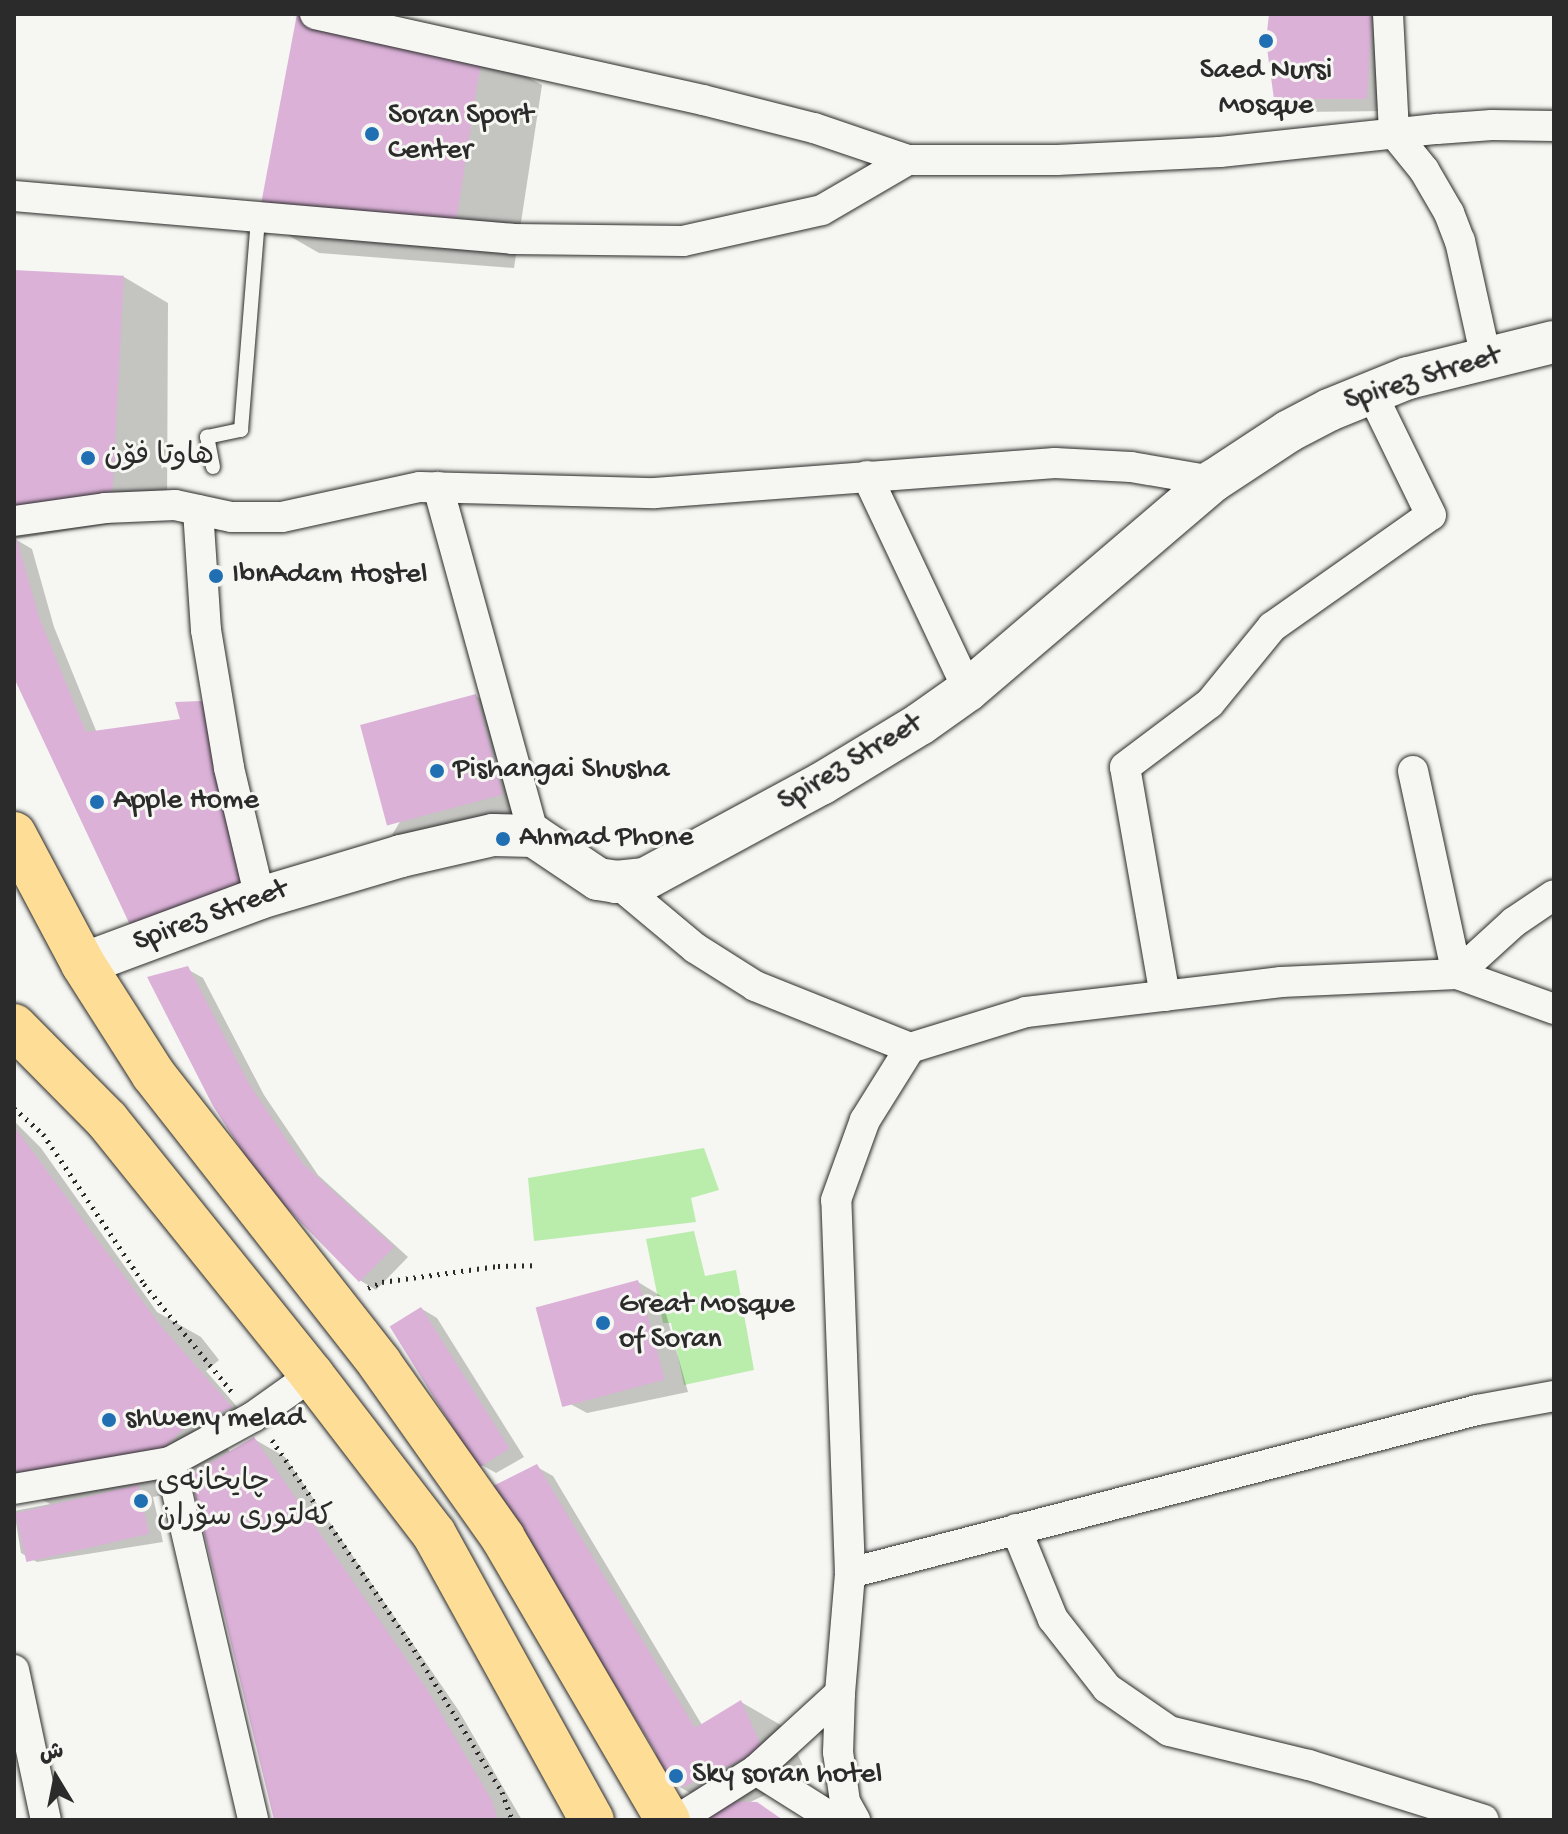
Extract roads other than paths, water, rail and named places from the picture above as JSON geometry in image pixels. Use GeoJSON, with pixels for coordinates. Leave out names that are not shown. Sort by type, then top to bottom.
{"type":"FeatureCollection","features":[{"type":"Feature","properties":{"kind":"highway"},"geometry":{"type":"LineString","coordinates":[[14,834],[83,964],[153,1074],[380,1364],[503,1538],[668,1820]]}},
{"type":"Feature","properties":{"kind":"highway"},"geometry":{"type":"LineString","coordinates":[[14,1026],[107,1120],[312,1375],[434,1534],[592,1820]]}},
{"type":"Feature","properties":{"kind":"main road","name":"Spirez Street"},"geometry":{"type":"LineString","coordinates":[[616,882],[645,879],[872,755],[968,690],[1213,481],[1289,431],[1371,392],[1486,358],[1554,342]]}},
{"type":"Feature","properties":{"kind":"main road","name":"Spirez Street"},"geometry":{"type":"LineString","coordinates":[[83,964],[260,898],[373,864],[483,837],[534,836]]}},
{"type":"Feature","properties":{"kind":"main road"},"geometry":{"type":"LineString","coordinates":[[534,836],[552,846],[581,871],[616,882]]}},
{"type":"Feature","properties":{"kind":"street"},"geometry":{"type":"LineString","coordinates":[[315,14],[703,100],[814,128],[908,160],[1057,160],[1220,152],[1492,125],[1554,126]]}},
{"type":"Feature","properties":{"kind":"street"},"geometry":{"type":"LineString","coordinates":[[1388,14],[1394,133],[1424,170],[1449,213],[1460,241],[1486,358]]}},
{"type":"Feature","properties":{"kind":"street"},"geometry":{"type":"LineString","coordinates":[[14,196],[258,220],[512,239],[683,241],[822,210],[908,160]]}},
{"type":"Feature","properties":{"kind":"street"},"geometry":{"type":"LineString","coordinates":[[1165,996],[1125,767],[1210,703],[1272,627],[1431,515],[1371,392]]}},
{"type":"Feature","properties":{"kind":"street"},"geometry":{"type":"LineString","coordinates":[[14,521],[105,508],[175,505],[231,517],[282,517],[420,487],[655,493],[1055,463],[1131,467],[1213,481]]}},
{"type":"Feature","properties":{"kind":"street"},"geometry":{"type":"LineString","coordinates":[[867,476],[968,690]]}},
{"type":"Feature","properties":{"kind":"street"},"geometry":{"type":"LineString","coordinates":[[438,487],[534,836]]}},
{"type":"Feature","properties":{"kind":"street"},"geometry":{"type":"LineString","coordinates":[[198,510],[206,630],[229,768],[260,898]]}},
{"type":"Feature","properties":{"kind":"street"},"geometry":{"type":"LineString","coordinates":[[1413,771],[1457,974]]}},
{"type":"Feature","properties":{"kind":"street"},"geometry":{"type":"LineString","coordinates":[[616,882],[695,948],[755,986],[910,1048],[1026,1012],[1281,982],[1457,974],[1554,1009]]}},
{"type":"Feature","properties":{"kind":"street"},"geometry":{"type":"LineString","coordinates":[[1457,974],[1514,922],[1554,895]]}},
{"type":"Feature","properties":{"kind":"street"},"geometry":{"type":"LineString","coordinates":[[855,1820],[845,1802],[838,1752],[850,1573],[836,1200],[865,1120],[910,1048]]}},
{"type":"Feature","properties":{"kind":"street"},"geometry":{"type":"LineString","coordinates":[[14,1489],[170,1462],[253,1417],[312,1375]]}},
{"type":"Feature","properties":{"kind":"street"},"geometry":{"type":"LineString","coordinates":[[850,1573],[1477,1410],[1554,1396]]}},
{"type":"Feature","properties":{"kind":"street"},"geometry":{"type":"LineString","coordinates":[[170,1462],[253,1820]]}},
{"type":"Feature","properties":{"kind":"street"},"geometry":{"type":"LineString","coordinates":[[1016,1529],[1053,1619],[1107,1688],[1169,1731],[1309,1765],[1484,1820]]}},
{"type":"Feature","properties":{"kind":"street"},"geometry":{"type":"LineString","coordinates":[[14,1670],[46,1820]]}},
{"type":"Feature","properties":{"kind":"street"},"geometry":{"type":"LineString","coordinates":[[677,1820],[756,1770],[840,1693]]}},
{"type":"Feature","properties":{"kind":"street"},"geometry":{"type":"LineString","coordinates":[[756,1770],[835,1820]]}},
{"type":"Feature","properties":{"kind":"lane"},"geometry":{"type":"LineString","coordinates":[[213,467],[207,437],[241,430],[258,220]]}},
{"type":"Feature","properties":{"kind":"place","name":"Saed Nursi Mosque"},"geometry":{"type":"Point","coordinates":[1266,41]}},
{"type":"Feature","properties":{"kind":"place","name":"Soran Sport Center"},"geometry":{"type":"Point","coordinates":[372,134]}},
{"type":"Feature","properties":{"kind":"place","name":"هاوتا فۆن"},"geometry":{"type":"Point","coordinates":[88,458]}},
{"type":"Feature","properties":{"kind":"place","name":"IbnAdam Hostel"},"geometry":{"type":"Point","coordinates":[216,576]}},
{"type":"Feature","properties":{"kind":"place","name":"Pishangai Shusha"},"geometry":{"type":"Point","coordinates":[437,771]}},
{"type":"Feature","properties":{"kind":"place","name":"Apple Home"},"geometry":{"type":"Point","coordinates":[97,802]}},
{"type":"Feature","properties":{"kind":"place","name":"Ahmad Phone"},"geometry":{"type":"Point","coordinates":[503,839]}},
{"type":"Feature","properties":{"kind":"place","name":"Great Mosque of Soran"},"geometry":{"type":"Point","coordinates":[603,1323]}},
{"type":"Feature","properties":{"kind":"place","name":"shweny melad"},"geometry":{"type":"Point","coordinates":[109,1420]}},
{"type":"Feature","properties":{"kind":"place","name":"چایخانەی کەلتوری سۆران"},"geometry":{"type":"Point","coordinates":[141,1501]}},
{"type":"Feature","properties":{"kind":"place","name":"Sky soran hotel"},"geometry":{"type":"Point","coordinates":[676,1776]}}]}
